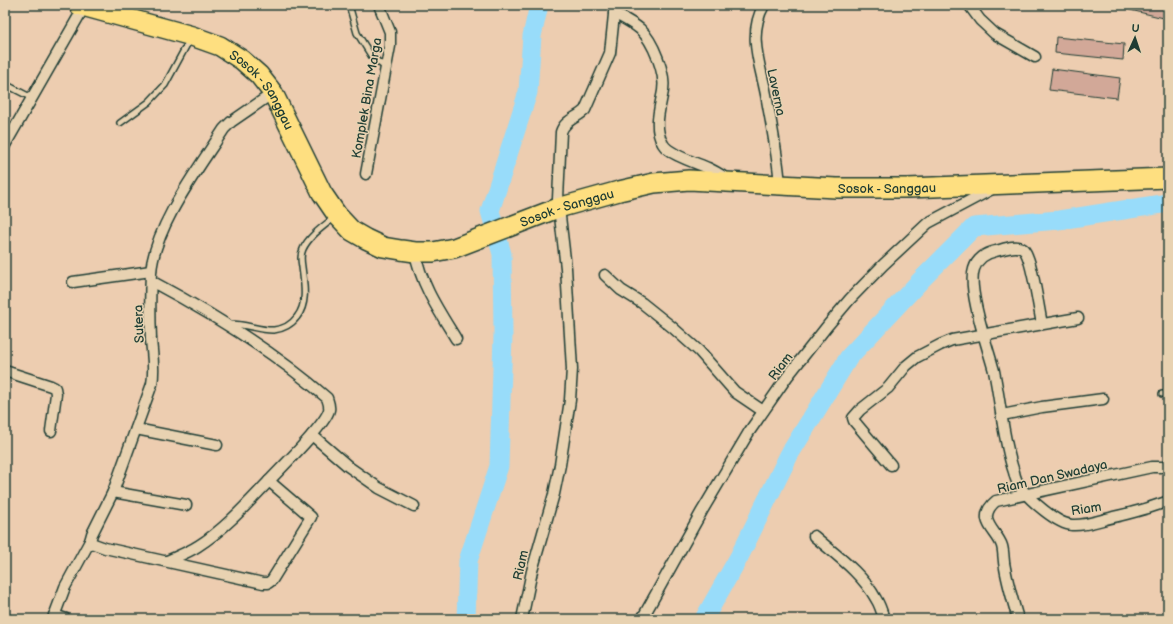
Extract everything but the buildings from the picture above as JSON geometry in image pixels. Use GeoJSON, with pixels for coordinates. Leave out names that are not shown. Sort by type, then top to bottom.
{"type":"FeatureCollection","features":[{"type":"Feature","properties":{"kind":"highway","name":"Sosok - Sanggau"},"geometry":{"type":"LineString","coordinates":[[81,6],[192,36],[220,46],[242,60],[259,75],[273,93],[322,193],[337,215],[352,231],[383,247],[415,252],[433,252],[459,245],[558,208],[654,183],[689,180],[836,188],[908,188],[1168,178]]}},
{"type":"Feature","properties":{"kind":"street","name":"Komplek Bina Marga"},"geometry":{"type":"LineString","coordinates":[[366,174],[390,46],[390,32],[379,5]]}},
{"type":"Feature","properties":{"kind":"street","name":"Laverna"},"geometry":{"type":"LineString","coordinates":[[764,5],[757,22],[755,42],[756,55],[764,86],[776,151],[780,185]]}},
{"type":"Feature","properties":{"kind":"street"},"geometry":{"type":"LineString","coordinates":[[969,5],[980,20],[995,34],[1035,57]]}},
{"type":"Feature","properties":{"kind":"street"},"geometry":{"type":"LineString","coordinates":[[5,145],[81,6]]}},
{"type":"Feature","properties":{"kind":"street"},"geometry":{"type":"LineString","coordinates":[[615,9],[640,29],[647,37],[658,61],[664,88],[658,125],[663,145],[669,151],[710,169],[731,182]]}},
{"type":"Feature","properties":{"kind":"street","name":"Riam"},"geometry":{"type":"LineString","coordinates":[[522,619],[532,572],[554,494],[570,400],[572,369],[566,268],[558,208],[558,174],[561,132],[563,127],[572,119],[581,114],[589,103],[610,53],[615,9]]}},
{"type":"Feature","properties":{"kind":"street","name":"Sutera"},"geometry":{"type":"LineString","coordinates":[[54,617],[65,587],[90,541],[112,492],[152,384],[154,367],[150,314],[151,271],[155,252],[168,220],[182,195],[222,133],[231,122],[273,93]]}},
{"type":"Feature","properties":{"kind":"street","name":"Riam"},"geometry":{"type":"LineString","coordinates":[[642,619],[702,511],[749,432],[787,377],[828,325],[850,299],[900,248],[928,223],[999,185]]}},
{"type":"Feature","properties":{"kind":"street","name":"Riam"},"geometry":{"type":"LineString","coordinates":[[1042,324],[1033,276],[1027,254],[1023,249],[1018,247],[993,251],[981,257],[974,267],[972,274],[975,300],[994,374],[1014,472],[1021,488],[1058,520],[1072,525],[1085,524],[1134,513],[1168,501]]}},
{"type":"Feature","properties":{"kind":"street"},"geometry":{"type":"LineString","coordinates":[[415,252],[421,278],[456,339]]}},
{"type":"Feature","properties":{"kind":"street"},"geometry":{"type":"LineString","coordinates":[[73,282],[151,271]]}},
{"type":"Feature","properties":{"kind":"street"},"geometry":{"type":"LineString","coordinates":[[605,275],[621,290],[642,303],[672,327],[699,351],[735,392],[763,411]]}},
{"type":"Feature","properties":{"kind":"street"},"geometry":{"type":"LineString","coordinates":[[151,282],[177,295],[254,343],[327,398],[329,403],[329,410],[326,416],[312,435],[244,508],[198,546],[167,561]]}},
{"type":"Feature","properties":{"kind":"street"},"geometry":{"type":"LineString","coordinates":[[891,465],[854,421],[854,416],[888,388],[906,366],[917,357],[952,340],[1078,318]]}},
{"type":"Feature","properties":{"kind":"street"},"geometry":{"type":"LineString","coordinates":[[5,371],[55,388],[56,394],[51,430]]}},
{"type":"Feature","properties":{"kind":"street"},"geometry":{"type":"LineString","coordinates":[[1002,416],[1042,407],[1103,399]]}},
{"type":"Feature","properties":{"kind":"street"},"geometry":{"type":"LineString","coordinates":[[136,429],[217,445]]}},
{"type":"Feature","properties":{"kind":"street"},"geometry":{"type":"LineString","coordinates":[[312,435],[349,467],[379,488],[414,506]]}},
{"type":"Feature","properties":{"kind":"street","name":"Riam Dan Swadaya"},"geometry":{"type":"LineString","coordinates":[[1018,619],[1007,578],[1002,546],[997,535],[989,524],[987,513],[990,506],[996,500],[1152,467],[1168,467]]}},
{"type":"Feature","properties":{"kind":"street"},"geometry":{"type":"LineString","coordinates":[[90,541],[105,548],[268,583],[272,580],[311,517],[269,481]]}},
{"type":"Feature","properties":{"kind":"street"},"geometry":{"type":"LineString","coordinates":[[112,492],[186,505]]}},
{"type":"Feature","properties":{"kind":"street"},"geometry":{"type":"LineString","coordinates":[[814,536],[861,578],[876,598],[884,619]]}},
{"type":"Feature","properties":{"kind":"street"},"geometry":{"type":"LineString","coordinates":[[54,617],[66,619]]}},
{"type":"Feature","properties":{"kind":"lane"},"geometry":{"type":"LineString","coordinates":[[349,5],[357,33],[372,57],[386,68]]}},
{"type":"Feature","properties":{"kind":"lane"},"geometry":{"type":"LineString","coordinates":[[120,123],[149,102],[165,85],[192,36]]}},
{"type":"Feature","properties":{"kind":"lane"},"geometry":{"type":"LineString","coordinates":[[5,84],[32,98]]}},
{"type":"Feature","properties":{"kind":"lane"},"geometry":{"type":"LineString","coordinates":[[224,324],[236,323],[274,330],[286,327],[294,321],[302,311],[305,300],[300,257],[303,249],[310,239],[337,215]]}},
{"type":"Feature","properties":{"kind":"waterway"},"geometry":{"type":"LineString","coordinates":[[466,619],[468,561],[499,466],[503,335],[502,254],[490,211],[528,92],[532,36],[539,5]]}},
{"type":"Feature","properties":{"kind":"waterway"},"geometry":{"type":"LineString","coordinates":[[704,619],[739,557],[789,455],[849,357],[921,280],[974,227],[1059,220],[1168,203]]}}]}
